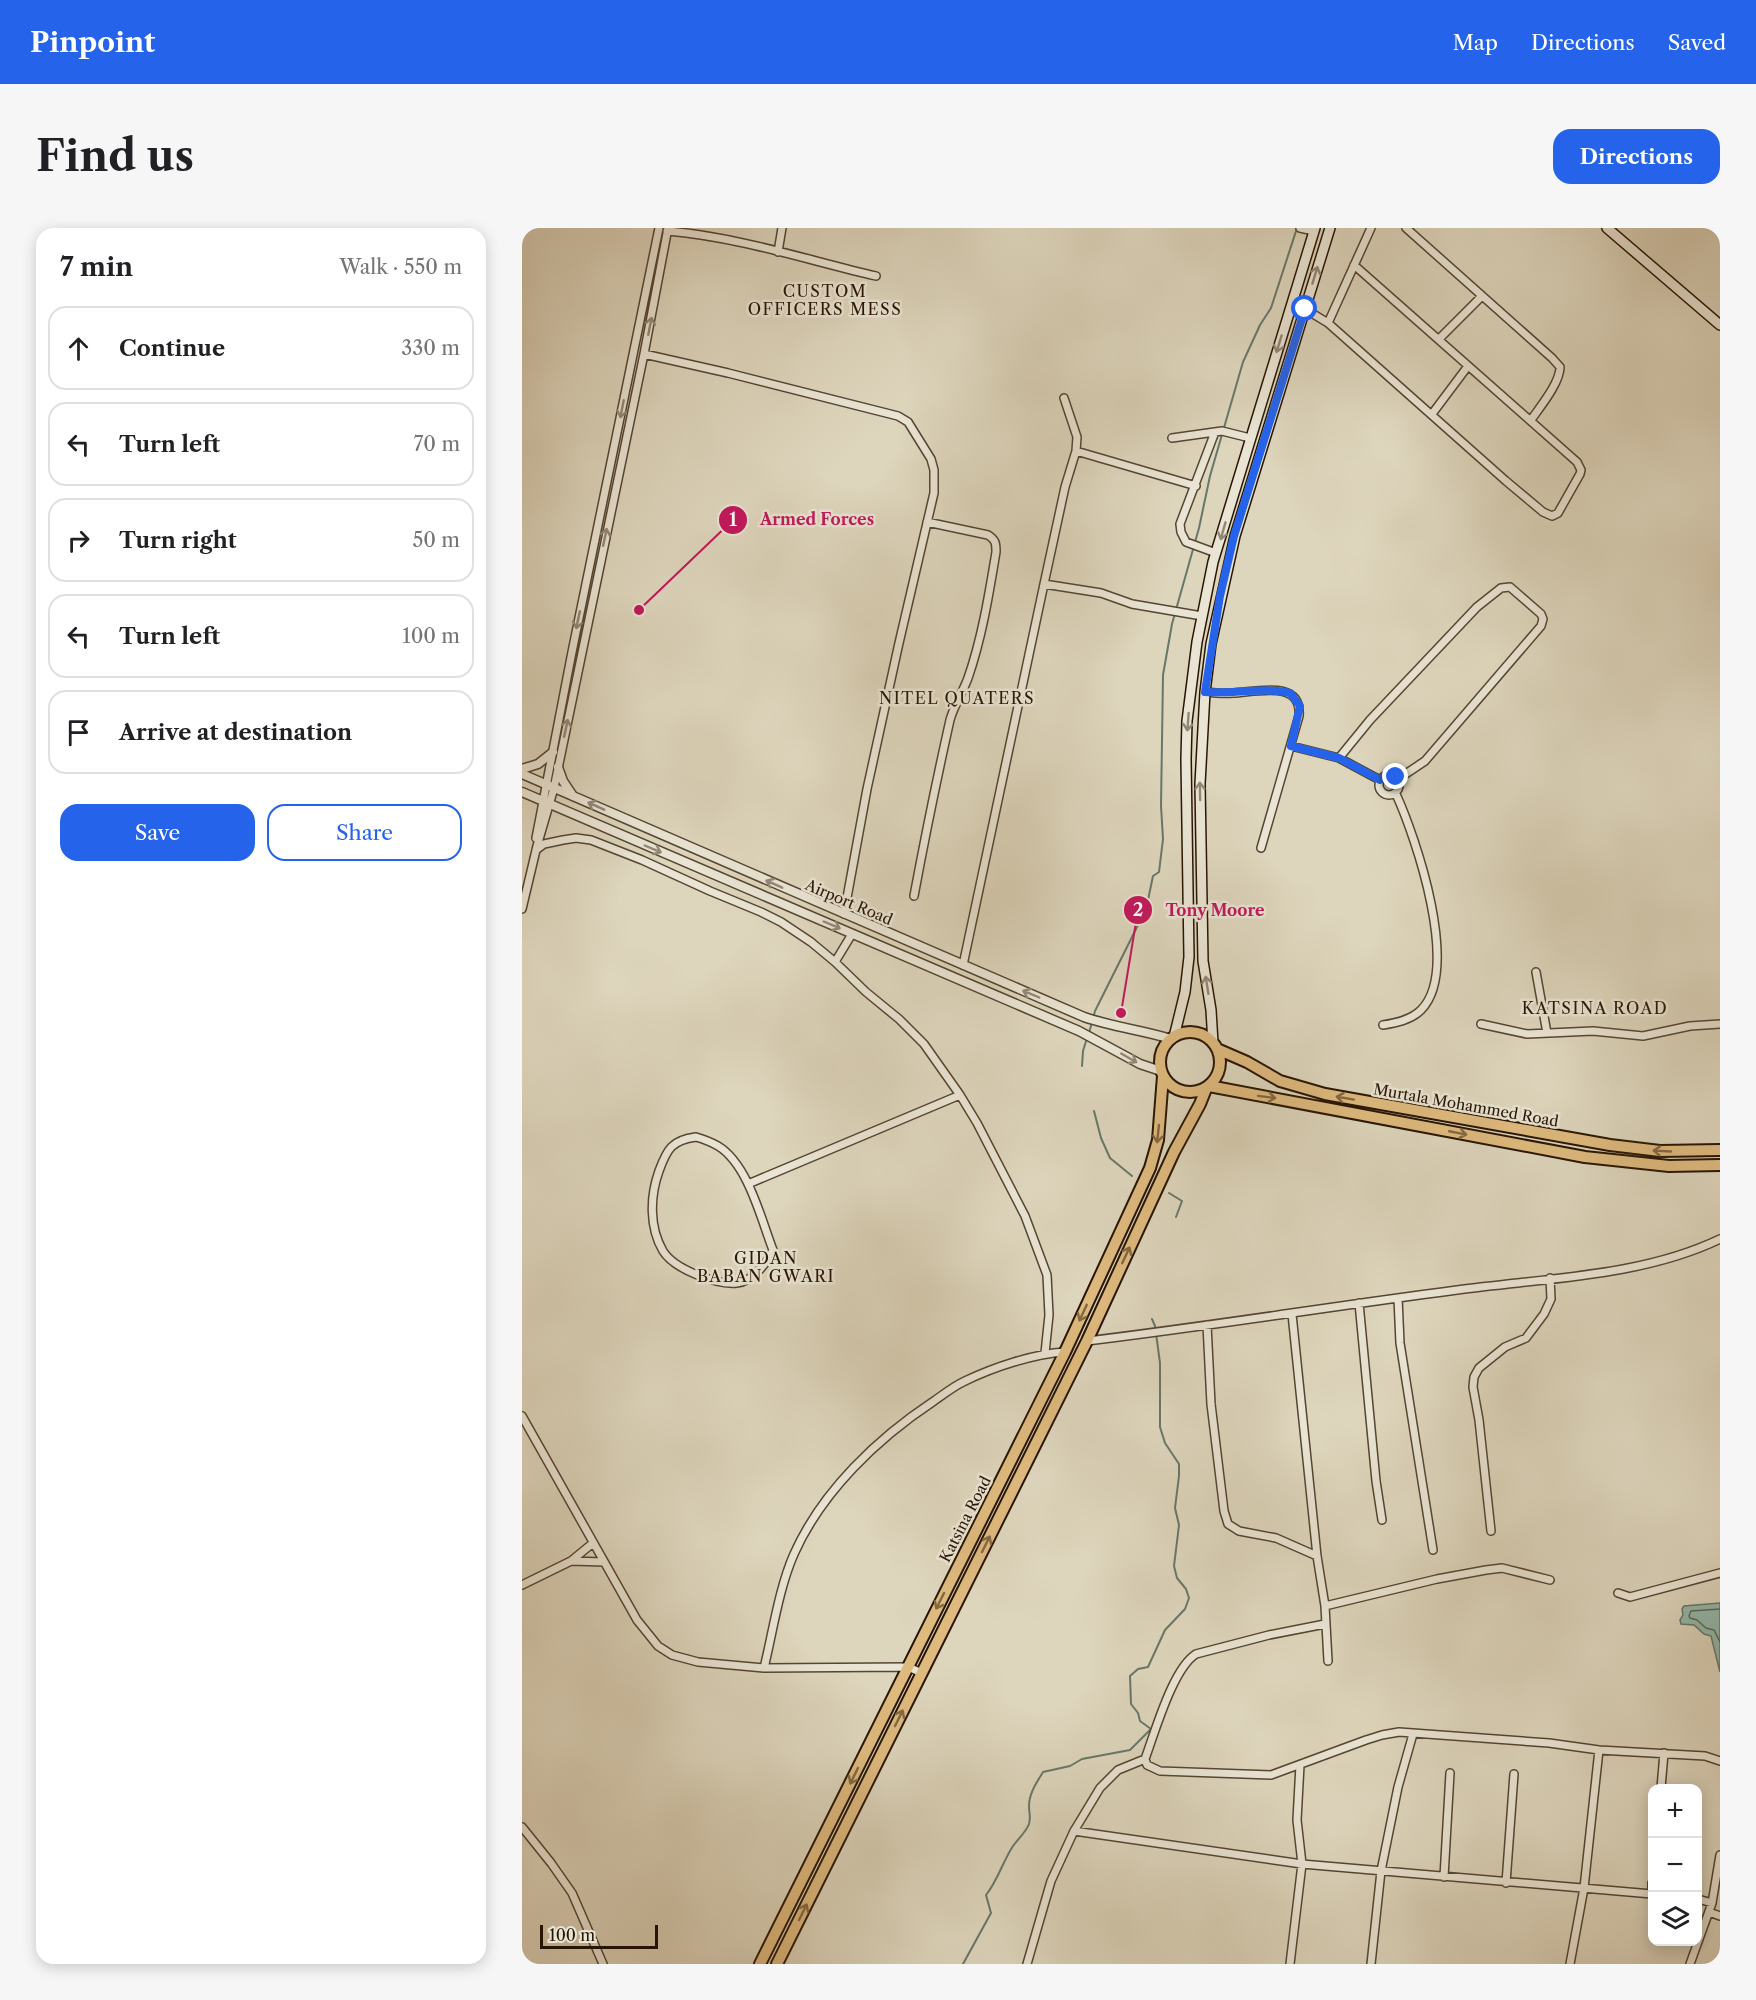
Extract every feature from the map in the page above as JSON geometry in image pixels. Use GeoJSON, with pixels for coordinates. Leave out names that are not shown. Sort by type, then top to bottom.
{"type":"FeatureCollection","features":[{"type":"Feature","properties":{"kind":"highway"},"geometry":{"type":"LineString","coordinates":[[1185,1033],[1196,1033],[1205,1036],[1215,1046],[1220,1060],[1219,1071],[1207,1087],[1193,1092],[1183,1092],[1173,1087],[1162,1074],[1161,1056],[1172,1038],[1185,1033]]}},
{"type":"Feature","properties":{"kind":"highway","name":"Murtala Mohammed Road"},"geometry":{"type":"LineString","coordinates":[[1215,1046],[1281,1081],[1325,1094],[1610,1145],[1660,1151],[1720,1150]]}},
{"type":"Feature","properties":{"kind":"highway","name":"Katsina Road"},"geometry":{"type":"LineString","coordinates":[[760,1964],[1065,1352],[1155,1154],[1162,1074]]}},
{"type":"Feature","properties":{"kind":"highway","name":"Murtala Mohammed Road"},"geometry":{"type":"LineString","coordinates":[[1207,1087],[1585,1157],[1659,1165],[1720,1165]]}},
{"type":"Feature","properties":{"kind":"highway","name":"Katsina Road"},"geometry":{"type":"LineString","coordinates":[[777,1964],[1087,1341],[1174,1152],[1207,1087]]}},
{"type":"Feature","properties":{"kind":"main road"},"geometry":{"type":"LineString","coordinates":[[1215,1046],[1203,961],[1200,784],[1205,692],[1220,596],[1234,536],[1330,228]]}},
{"type":"Feature","properties":{"kind":"main road"},"geometry":{"type":"LineString","coordinates":[[1607,228],[1719,323]]}},
{"type":"Feature","properties":{"kind":"main road"},"geometry":{"type":"LineString","coordinates":[[1172,1038],[1185,992],[1189,957],[1186,759],[1191,682],[1202,616],[1216,553],[1315,230]]}},
{"type":"Feature","properties":{"kind":"street"},"geometry":{"type":"LineString","coordinates":[[545,803],[545,783],[659,228]]}},
{"type":"Feature","properties":{"kind":"street"},"geometry":{"type":"LineString","coordinates":[[778,252],[782,228]]}},
{"type":"Feature","properties":{"kind":"street"},"geometry":{"type":"LineString","coordinates":[[1301,228],[1315,230]]}},
{"type":"Feature","properties":{"kind":"street"},"geometry":{"type":"LineString","coordinates":[[1328,323],[1371,228]]}},
{"type":"Feature","properties":{"kind":"street"},"geometry":{"type":"LineString","coordinates":[[1406,228],[1560,367],[1560,375],[1531,420]]}},
{"type":"Feature","properties":{"kind":"street"},"geometry":{"type":"LineString","coordinates":[[522,909],[536,848],[536,834],[545,803],[554,788],[668,230],[722,238],[876,276]]}},
{"type":"Feature","properties":{"kind":"street"},"geometry":{"type":"LineString","coordinates":[[1305,309],[1328,323],[1513,488],[1543,512],[1555,516],[1577,481],[1581,470],[1577,462],[1354,265]]}},
{"type":"Feature","properties":{"kind":"street"},"geometry":{"type":"LineString","coordinates":[[1439,339],[1482,296]]}},
{"type":"Feature","properties":{"kind":"street"},"geometry":{"type":"LineString","coordinates":[[644,354],[822,396],[902,418],[908,422],[933,464],[934,493],[867,789],[844,914]]}},
{"type":"Feature","properties":{"kind":"street"},"geometry":{"type":"LineString","coordinates":[[1432,414],[1468,366]]}},
{"type":"Feature","properties":{"kind":"street"},"geometry":{"type":"LineString","coordinates":[[963,965],[1065,487],[1076,451],[1077,437],[1064,398]]}},
{"type":"Feature","properties":{"kind":"street"},"geometry":{"type":"LineString","coordinates":[[1216,553],[1186,542],[1180,524],[1222,432]]}},
{"type":"Feature","properties":{"kind":"street"},"geometry":{"type":"LineString","coordinates":[[1172,438],[1222,432],[1250,438]]}},
{"type":"Feature","properties":{"kind":"street"},"geometry":{"type":"LineString","coordinates":[[1076,451],[1196,486]]}},
{"type":"Feature","properties":{"kind":"street"},"geometry":{"type":"LineString","coordinates":[[914,896],[933,796],[951,720],[977,647],[996,552],[996,544],[988,535],[927,522]]}},
{"type":"Feature","properties":{"kind":"street"},"geometry":{"type":"LineString","coordinates":[[1044,584],[1101,593],[1132,604],[1202,616]]}},
{"type":"Feature","properties":{"kind":"street"},"geometry":{"type":"LineString","coordinates":[[1339,758],[1370,720],[1477,607],[1501,588],[1510,586],[1541,614],[1543,619],[1541,626],[1425,761],[1398,779]]}},
{"type":"Feature","properties":{"kind":"street"},"geometry":{"type":"LineString","coordinates":[[1205,692],[1271,690],[1290,693],[1300,706],[1291,746],[1261,848]]}},
{"type":"Feature","properties":{"kind":"street"},"geometry":{"type":"LineString","coordinates":[[1291,746],[1339,758],[1380,780]]}},
{"type":"Feature","properties":{"kind":"street"},"geometry":{"type":"LineString","coordinates":[[522,769],[538,764],[553,752]]}},
{"type":"Feature","properties":{"kind":"street"},"geometry":{"type":"LineString","coordinates":[[558,767],[563,781],[574,797]]}},
{"type":"Feature","properties":{"kind":"street","name":"Airport Road"},"geometry":{"type":"LineString","coordinates":[[522,774],[1084,1017],[1105,1024],[1172,1038]]}},
{"type":"Feature","properties":{"kind":"street"},"geometry":{"type":"LineString","coordinates":[[1380,780],[1389,775],[1398,779]]}},
{"type":"Feature","properties":{"kind":"street"},"geometry":{"type":"LineString","coordinates":[[1380,780],[1379,789],[1383,794],[1389,796],[1396,794],[1400,788],[1398,779]]}},
{"type":"Feature","properties":{"kind":"street","name":"Airport Road"},"geometry":{"type":"LineString","coordinates":[[522,792],[1079,1031],[1162,1074]]}},
{"type":"Feature","properties":{"kind":"street"},"geometry":{"type":"LineString","coordinates":[[1383,1025],[1406,1020],[1422,1009],[1433,988],[1435,973],[1433,910],[1421,858],[1409,822],[1396,794]]}},
{"type":"Feature","properties":{"kind":"street"},"geometry":{"type":"LineString","coordinates":[[536,848],[544,844],[570,839],[591,840],[761,912],[802,936],[899,1019],[924,1044],[960,1095],[1025,1216],[1047,1275],[1049,1315],[1045,1353]]}},
{"type":"Feature","properties":{"kind":"street"},"geometry":{"type":"LineString","coordinates":[[835,962],[852,934]]}},
{"type":"Feature","properties":{"kind":"street"},"geometry":{"type":"LineString","coordinates":[[1536,972],[1547,1033]]}},
{"type":"Feature","properties":{"kind":"street"},"geometry":{"type":"LineString","coordinates":[[1481,1024],[1527,1034],[1593,1030],[1642,1036],[1690,1026],[1720,1024]]}},
{"type":"Feature","properties":{"kind":"street"},"geometry":{"type":"LineString","coordinates":[[748,1184],[960,1095]]}},
{"type":"Feature","properties":{"kind":"street"},"geometry":{"type":"LineString","coordinates":[[696,1137],[719,1146],[738,1166],[748,1184],[773,1250],[769,1259],[756,1272],[738,1283],[719,1281],[687,1270],[674,1263],[663,1252],[655,1233],[652,1210],[655,1182],[669,1148],[680,1138],[696,1137]]}},
{"type":"Feature","properties":{"kind":"street"},"geometry":{"type":"LineString","coordinates":[[1087,1341],[1359,1303],[1595,1274],[1697,1251],[1720,1239]]}},
{"type":"Feature","properties":{"kind":"street"},"geometry":{"type":"LineString","coordinates":[[1491,1531],[1479,1420],[1473,1387],[1474,1377],[1479,1368],[1505,1347],[1526,1338],[1544,1314],[1551,1299],[1550,1278]]}},
{"type":"Feature","properties":{"kind":"street"},"geometry":{"type":"LineString","coordinates":[[1398,1298],[1400,1343],[1433,1550]]}},
{"type":"Feature","properties":{"kind":"street"},"geometry":{"type":"LineString","coordinates":[[1359,1303],[1376,1481],[1382,1520]]}},
{"type":"Feature","properties":{"kind":"street"},"geometry":{"type":"LineString","coordinates":[[1292,1314],[1317,1556],[1325,1606],[1328,1661]]}},
{"type":"Feature","properties":{"kind":"street"},"geometry":{"type":"LineString","coordinates":[[1207,1325],[1211,1404],[1224,1511],[1228,1524],[1239,1531],[1276,1538],[1317,1556]]}},
{"type":"Feature","properties":{"kind":"street"},"geometry":{"type":"LineString","coordinates":[[764,1668],[785,1578],[794,1553],[819,1511],[845,1477],[881,1442],[916,1413],[963,1382],[1045,1353],[1065,1352]]}},
{"type":"Feature","properties":{"kind":"street"},"geometry":{"type":"LineString","coordinates":[[522,1416],[644,1631],[658,1646],[672,1655],[698,1662],[764,1668],[908,1667],[922,1672]]}},
{"type":"Feature","properties":{"kind":"street"},"geometry":{"type":"LineString","coordinates":[[522,1585],[571,1561],[593,1543]]}},
{"type":"Feature","properties":{"kind":"street"},"geometry":{"type":"LineString","coordinates":[[571,1561],[604,1562]]}},
{"type":"Feature","properties":{"kind":"street"},"geometry":{"type":"LineString","coordinates":[[1325,1606],[1502,1568],[1550,1580]]}},
{"type":"Feature","properties":{"kind":"street"},"geometry":{"type":"LineString","coordinates":[[1618,1593],[1630,1597],[1720,1573]]}},
{"type":"Feature","properties":{"kind":"street"},"geometry":{"type":"LineString","coordinates":[[1027,1964],[1051,1881],[1074,1831],[1100,1788],[1118,1770],[1145,1759],[1171,1692],[1188,1658],[1269,1635],[1325,1624]]}},
{"type":"Feature","properties":{"kind":"street"},"geometry":{"type":"LineString","coordinates":[[1145,1759],[1150,1768],[1160,1771],[1271,1774],[1382,1735],[1399,1732],[1549,1743],[1599,1750],[1664,1752],[1705,1756],[1720,1761]]}},
{"type":"Feature","properties":{"kind":"street"},"geometry":{"type":"LineString","coordinates":[[1371,1964],[1382,1872],[1398,1787],[1413,1734]]}},
{"type":"Feature","properties":{"kind":"street"},"geometry":{"type":"LineString","coordinates":[[1570,1964],[1584,1888],[1599,1750]]}},
{"type":"Feature","properties":{"kind":"street"},"geometry":{"type":"LineString","coordinates":[[1661,1784],[1664,1752]]}},
{"type":"Feature","properties":{"kind":"street"},"geometry":{"type":"LineString","coordinates":[[1290,1964],[1302,1864],[1297,1820],[1300,1765]]}},
{"type":"Feature","properties":{"kind":"street"},"geometry":{"type":"LineString","coordinates":[[1444,1877],[1450,1773]]}},
{"type":"Feature","properties":{"kind":"street"},"geometry":{"type":"LineString","coordinates":[[1506,1883],[1514,1774]]}},
{"type":"Feature","properties":{"kind":"street"},"geometry":{"type":"LineString","coordinates":[[522,1827],[572,1893],[603,1964]]}},
{"type":"Feature","properties":{"kind":"street"},"geometry":{"type":"LineString","coordinates":[[1074,1831],[1302,1864],[1648,1894]]}},
{"type":"Feature","properties":{"kind":"street"},"geometry":{"type":"LineString","coordinates":[[1690,1964],[1712,1903],[1720,1855]]}},
{"type":"Feature","properties":{"kind":"street"},"geometry":{"type":"LineString","coordinates":[[1702,1900],[1712,1903]]}},
{"type":"Feature","properties":{"kind":"street"},"geometry":{"type":"LineString","coordinates":[[1708,1912],[1720,1916]]}},
{"type":"Feature","properties":{"kind":"water"},"geometry":{"type":"Polygon","coordinates":[[[1720,1603],[1720,1672],[1711,1636],[1704,1634],[1694,1625],[1681,1624],[1680,1620],[1684,1606],[1720,1603]]]}},
{"type":"Feature","properties":{"kind":"waterway"},"geometry":{"type":"LineString","coordinates":[[1089,1033],[1095,1011],[1142,917],[1153,876],[1159,872],[1163,839],[1161,806],[1163,675],[1172,624],[1199,528],[1210,476],[1243,362],[1260,325],[1271,308],[1297,228]]}},
{"type":"Feature","properties":{"kind":"waterway"},"geometry":{"type":"LineString","coordinates":[[1082,1066],[1087,1038]]}},
{"type":"Feature","properties":{"kind":"waterway"},"geometry":{"type":"LineString","coordinates":[[1094,1111],[1101,1138],[1110,1158],[1132,1176]]}},
{"type":"Feature","properties":{"kind":"waterway"},"geometry":{"type":"LineString","coordinates":[[1169,1193],[1182,1201],[1176,1217]]}},
{"type":"Feature","properties":{"kind":"waterway"},"geometry":{"type":"LineString","coordinates":[[963,1964],[991,1913],[986,1895],[1013,1846],[1029,1824],[1030,1797],[1043,1772],[1070,1766],[1082,1759],[1130,1750],[1151,1729],[1140,1721],[1138,1713],[1131,1704],[1130,1676],[1138,1669],[1148,1667],[1165,1630],[1185,1609],[1189,1598],[1186,1589],[1177,1578],[1174,1566],[1179,1525],[1175,1508],[1179,1464],[1165,1443],[1160,1427],[1160,1363],[1152,1319]]}},
{"type":"Feature","properties":{"kind":"place","name":"Armed Forces"},"geometry":{"type":"Point","coordinates":[639,610]}},
{"type":"Feature","properties":{"kind":"place","name":"Tony Moore"},"geometry":{"type":"Point","coordinates":[1121,1013]}},
{"type":"Feature","properties":{"kind":"district","name":"CUSTOM OFFICERS MESS"},"geometry":{"type":"Point","coordinates":[825,300]}},
{"type":"Feature","properties":{"kind":"district","name":"NITEL QUATERS"},"geometry":{"type":"Point","coordinates":[957,698]}},
{"type":"Feature","properties":{"kind":"district","name":"KATSINA ROAD"},"geometry":{"type":"Point","coordinates":[1595,1008]}},
{"type":"Feature","properties":{"kind":"district","name":"GIDAN BABAN GWARI"},"geometry":{"type":"Point","coordinates":[766,1267]}},
{"type":"Feature","properties":{"kind":"route"},"geometry":{"type":"LineString","coordinates":[[1305,309],[1234,536],[1211,644],[1205,692],[1271,690],[1290,693],[1300,706],[1291,746],[1339,758],[1380,780],[1386,775],[1396,777]]}}]}
